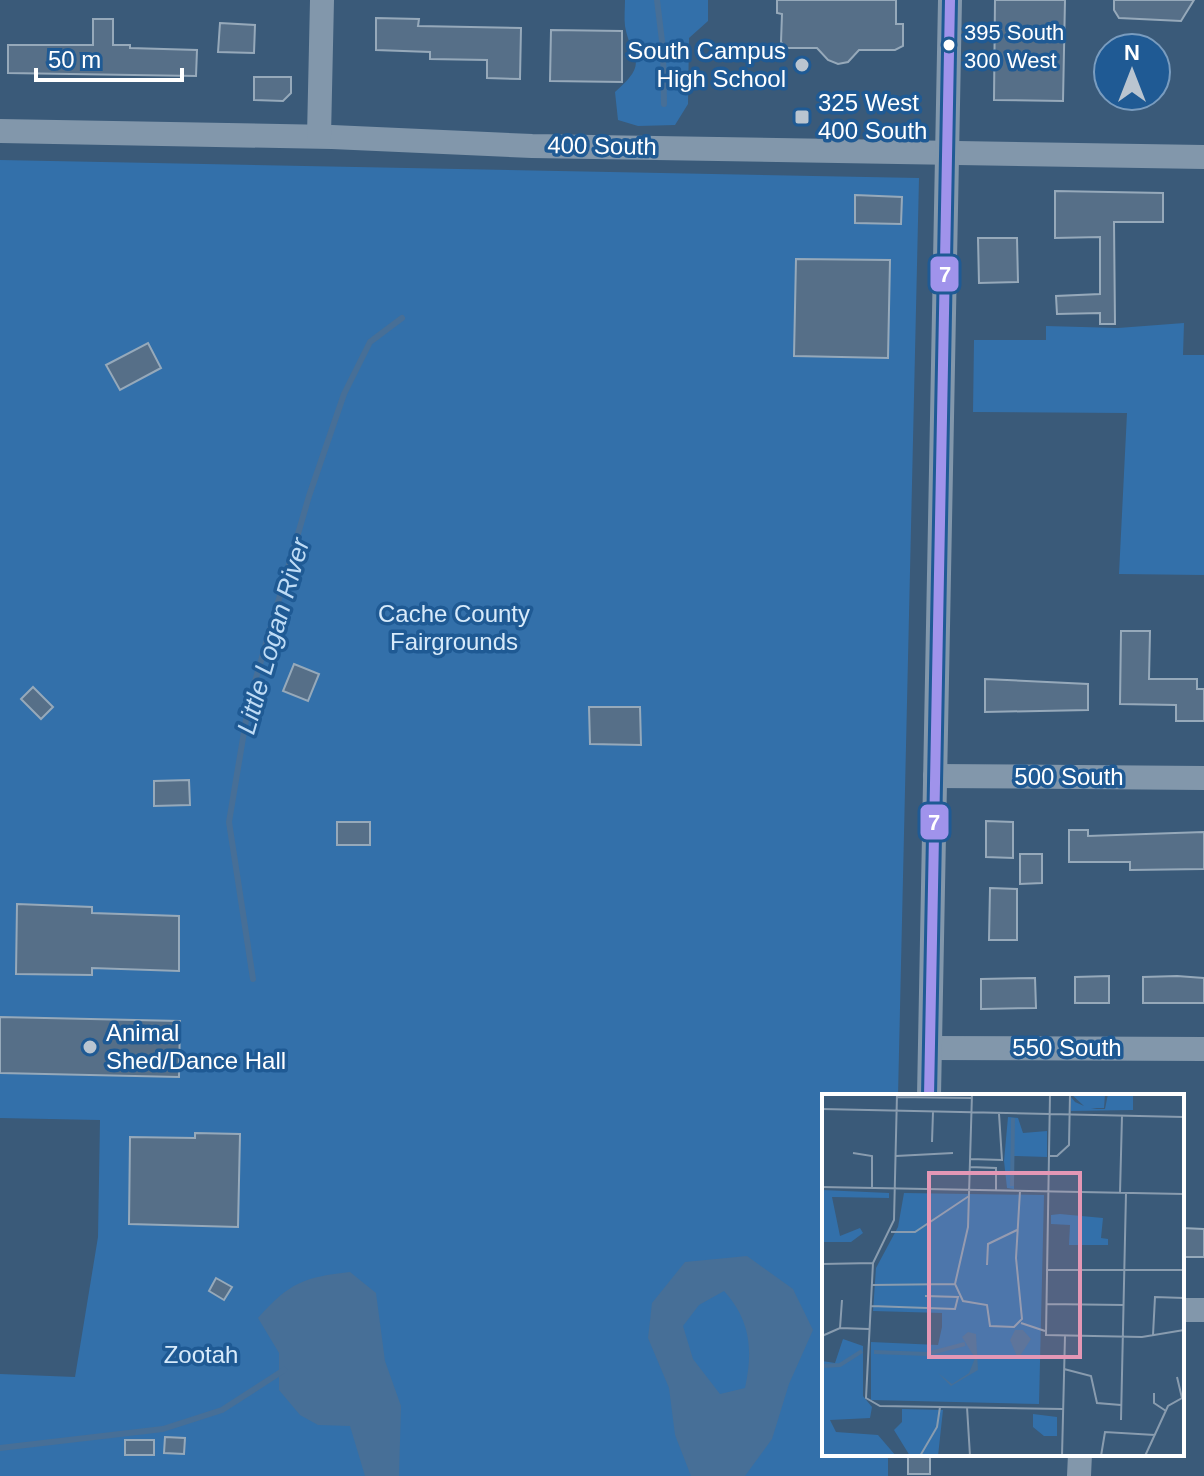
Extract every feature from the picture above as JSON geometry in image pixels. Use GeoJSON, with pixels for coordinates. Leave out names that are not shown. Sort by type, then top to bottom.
{"type":"FeatureCollection","features":[{"type":"Feature","properties":{"kind":"street"},"geometry":{"type":"LineString","coordinates":[[319,136],[322,0]]}},
{"type":"Feature","properties":{"kind":"street"},"geometry":{"type":"LineString","coordinates":[[929,1094],[950,0]]}},
{"type":"Feature","properties":{"kind":"street","name":"400 South"},"geometry":{"type":"LineString","coordinates":[[0,131],[319,136],[532,146],[1204,157]]}},
{"type":"Feature","properties":{"kind":"street","name":"500 South"},"geometry":{"type":"LineString","coordinates":[[935,776],[1204,778]]}},
{"type":"Feature","properties":{"kind":"street","name":"550 South"},"geometry":{"type":"LineString","coordinates":[[930,1048],[1204,1049]]}},
{"type":"Feature","properties":{"kind":"street"},"geometry":{"type":"LineString","coordinates":[[1079,1476],[1080,1456]]}},
{"type":"Feature","properties":{"kind":"green space"},"geometry":{"type":"Polygon","coordinates":[[[625,0],[708,0],[708,21],[689,38],[688,104],[675,125],[638,126],[618,120],[615,92],[636,66],[625,26],[625,0]]]}},
{"type":"Feature","properties":{"kind":"green space","name":"Cache County Fairgrounds"},"geometry":{"type":"Polygon","coordinates":[[[0,160],[919,178],[898,1094],[822,1094],[822,1456],[888,1456],[888,1476],[0,1476],[0,1374],[75,1377],[98,1237],[100,1120],[0,1118],[0,160]]]}},
{"type":"Feature","properties":{"kind":"green space"},"geometry":{"type":"Polygon","coordinates":[[[1184,323],[1183,355],[1204,355],[1204,575],[1119,574],[1127,413],[973,412],[974,340],[1046,340],[1046,326],[1118,328],[1184,323]]]}},
{"type":"Feature","properties":{"kind":"shaded area"},"geometry":{"type":"Polygon","coordinates":[[[747,1256],[793,1289],[813,1330],[789,1384],[772,1439],[745,1476],[691,1476],[675,1435],[669,1388],[648,1338],[652,1303],[685,1262],[747,1256]],[[724,1291],[699,1305],[683,1326],[693,1359],[720,1394],[745,1388],[748,1374],[748,1336],[733,1302],[724,1291]]]}},
{"type":"Feature","properties":{"kind":"shaded area"},"geometry":{"type":"Polygon","coordinates":[[[350,1272],[376,1293],[385,1361],[401,1406],[399,1476],[365,1476],[350,1426],[318,1425],[300,1415],[279,1390],[279,1353],[258,1318],[279,1297],[298,1284],[321,1276],[350,1272]]]}},
{"type":"Feature","properties":{"kind":"building"},"geometry":{"type":"Polygon","coordinates":[[[777,0],[896,0],[896,24],[903,24],[903,46],[895,50],[859,50],[848,62],[838,64],[828,60],[817,48],[786,48],[781,42],[782,14],[777,13],[777,0]]]}},
{"type":"Feature","properties":{"kind":"building"},"geometry":{"type":"Polygon","coordinates":[[[995,0],[1065,0],[1063,101],[994,100],[995,0]]]}},
{"type":"Feature","properties":{"kind":"building"},"geometry":{"type":"Polygon","coordinates":[[[1114,0],[1194,0],[1181,21],[1119,18],[1114,10],[1114,0]]]}},
{"type":"Feature","properties":{"kind":"building"},"geometry":{"type":"Polygon","coordinates":[[[376,18],[419,19],[418,26],[521,28],[520,79],[487,78],[487,60],[430,59],[430,52],[376,50],[376,18]]]}},
{"type":"Feature","properties":{"kind":"building"},"geometry":{"type":"Polygon","coordinates":[[[93,19],[113,19],[113,45],[197,50],[196,76],[8,73],[8,45],[93,45],[93,19]]]}},
{"type":"Feature","properties":{"kind":"building"},"geometry":{"type":"Polygon","coordinates":[[[220,23],[255,25],[254,53],[218,52],[220,23]]]}},
{"type":"Feature","properties":{"kind":"building"},"geometry":{"type":"Polygon","coordinates":[[[551,30],[622,31],[622,82],[550,81],[551,30]]]}},
{"type":"Feature","properties":{"kind":"building"},"geometry":{"type":"Polygon","coordinates":[[[254,77],[291,77],[291,93],[283,101],[254,100],[254,77]]]}},
{"type":"Feature","properties":{"kind":"building"},"geometry":{"type":"Polygon","coordinates":[[[1055,191],[1163,193],[1163,222],[1114,222],[1115,324],[1100,324],[1100,313],[1057,314],[1056,296],[1100,294],[1100,237],[1055,238],[1055,191]]]}},
{"type":"Feature","properties":{"kind":"building"},"geometry":{"type":"Polygon","coordinates":[[[855,195],[902,197],[901,224],[855,223],[855,195]]]}},
{"type":"Feature","properties":{"kind":"building"},"geometry":{"type":"Polygon","coordinates":[[[978,238],[1017,238],[1018,282],[979,283],[978,238]]]}},
{"type":"Feature","properties":{"kind":"building"},"geometry":{"type":"Polygon","coordinates":[[[796,259],[890,260],[888,358],[794,356],[796,259]]]}},
{"type":"Feature","properties":{"kind":"building"},"geometry":{"type":"Polygon","coordinates":[[[148,343],[161,368],[120,390],[106,365],[148,343]]]}},
{"type":"Feature","properties":{"kind":"building"},"geometry":{"type":"Polygon","coordinates":[[[1121,631],[1150,631],[1149,679],[1197,679],[1197,689],[1204,689],[1204,721],[1176,721],[1176,705],[1120,704],[1121,631]]]}},
{"type":"Feature","properties":{"kind":"building"},"geometry":{"type":"Polygon","coordinates":[[[294,664],[319,674],[308,701],[283,691],[294,664]]]}},
{"type":"Feature","properties":{"kind":"building"},"geometry":{"type":"Polygon","coordinates":[[[985,679],[1088,684],[1088,710],[985,712],[985,679]]]}},
{"type":"Feature","properties":{"kind":"building"},"geometry":{"type":"Polygon","coordinates":[[[33,687],[53,707],[41,719],[21,699],[33,687]]]}},
{"type":"Feature","properties":{"kind":"building"},"geometry":{"type":"Polygon","coordinates":[[[589,707],[640,707],[641,745],[590,744],[589,707]]]}},
{"type":"Feature","properties":{"kind":"building"},"geometry":{"type":"Polygon","coordinates":[[[189,780],[190,805],[154,806],[154,781],[189,780]]]}},
{"type":"Feature","properties":{"kind":"building"},"geometry":{"type":"Polygon","coordinates":[[[986,821],[1013,822],[1013,858],[986,857],[986,821]]]}},
{"type":"Feature","properties":{"kind":"building"},"geometry":{"type":"Polygon","coordinates":[[[337,822],[370,822],[370,845],[337,845],[337,822]]]}},
{"type":"Feature","properties":{"kind":"building"},"geometry":{"type":"Polygon","coordinates":[[[1069,830],[1088,830],[1088,836],[1204,832],[1204,869],[1130,870],[1130,862],[1069,862],[1069,830]]]}},
{"type":"Feature","properties":{"kind":"building"},"geometry":{"type":"Polygon","coordinates":[[[1020,854],[1042,854],[1042,883],[1020,884],[1020,854]]]}},
{"type":"Feature","properties":{"kind":"building"},"geometry":{"type":"Polygon","coordinates":[[[990,888],[1017,889],[1017,940],[989,940],[990,888]]]}},
{"type":"Feature","properties":{"kind":"building"},"geometry":{"type":"Polygon","coordinates":[[[17,904],[92,907],[92,913],[179,916],[179,971],[92,968],[92,975],[16,974],[17,904]]]}},
{"type":"Feature","properties":{"kind":"building"},"geometry":{"type":"Polygon","coordinates":[[[1109,976],[1109,1003],[1075,1003],[1075,977],[1109,976]]]}},
{"type":"Feature","properties":{"kind":"building"},"geometry":{"type":"Polygon","coordinates":[[[1143,977],[1204,978],[1204,1003],[1143,1003],[1143,977]]]}},
{"type":"Feature","properties":{"kind":"building"},"geometry":{"type":"Polygon","coordinates":[[[1035,978],[1036,1008],[981,1009],[981,979],[1035,978]]]}},
{"type":"Feature","properties":{"kind":"building","name":"Animal Shed/Dance Hall"},"geometry":{"type":"Polygon","coordinates":[[[0,1017],[180,1021],[179,1077],[0,1073],[0,1017]]]}},
{"type":"Feature","properties":{"kind":"building"},"geometry":{"type":"Polygon","coordinates":[[[195,1133],[240,1134],[238,1227],[129,1224],[130,1137],[195,1138],[195,1133]]]}},
{"type":"Feature","properties":{"kind":"building"},"geometry":{"type":"Polygon","coordinates":[[[1184,1228],[1204,1229],[1204,1257],[1184,1257],[1184,1228]]]}},
{"type":"Feature","properties":{"kind":"building"},"geometry":{"type":"Polygon","coordinates":[[[216,1278],[232,1287],[224,1300],[209,1291],[216,1278]]]}},
{"type":"Feature","properties":{"kind":"building"},"geometry":{"type":"Polygon","coordinates":[[[165,1437],[185,1438],[184,1454],[164,1453],[165,1437]]]}},
{"type":"Feature","properties":{"kind":"building"},"geometry":{"type":"Polygon","coordinates":[[[125,1440],[154,1440],[154,1455],[125,1455],[125,1440]]]}},
{"type":"Feature","properties":{"kind":"building"},"geometry":{"type":"Polygon","coordinates":[[[908,1456],[930,1456],[930,1474],[908,1474],[908,1456]]]}},
{"type":"Feature","properties":{"kind":"waterway","name":"Little Logan River"},"geometry":{"type":"LineString","coordinates":[[657,0],[663,49],[664,104]]}},
{"type":"Feature","properties":{"kind":"waterway","name":"Little Logan River"},"geometry":{"type":"LineString","coordinates":[[253,979],[229,822],[249,702],[309,496],[344,394],[370,342],[402,318]]}},
{"type":"Feature","properties":{"kind":"waterway","name":"Little Logan River"},"geometry":{"type":"LineString","coordinates":[[0,1448],[163,1429],[222,1410],[284,1370]]}},
{"type":"Feature","properties":{"kind":"transit line","name":"7"},"geometry":{"type":"LineString","coordinates":[[929,1094],[950,0]]}},
{"type":"Feature","properties":{"kind":"place","name":"395 South 300 West"},"geometry":{"type":"Point","coordinates":[949,45]}},
{"type":"Feature","properties":{"kind":"place","name":"South Campus High School"},"geometry":{"type":"Point","coordinates":[802,65]}},
{"type":"Feature","properties":{"kind":"place","name":"325 West 400 South"},"geometry":{"type":"Point","coordinates":[802,117]}},
{"type":"Feature","properties":{"kind":"place","name":"Animal Shed/Dance Hall"},"geometry":{"type":"Point","coordinates":[90,1047]}},
{"type":"Feature","properties":{"kind":"park label","name":"Zootah"},"geometry":{"type":"Point","coordinates":[201,1355]}}]}
